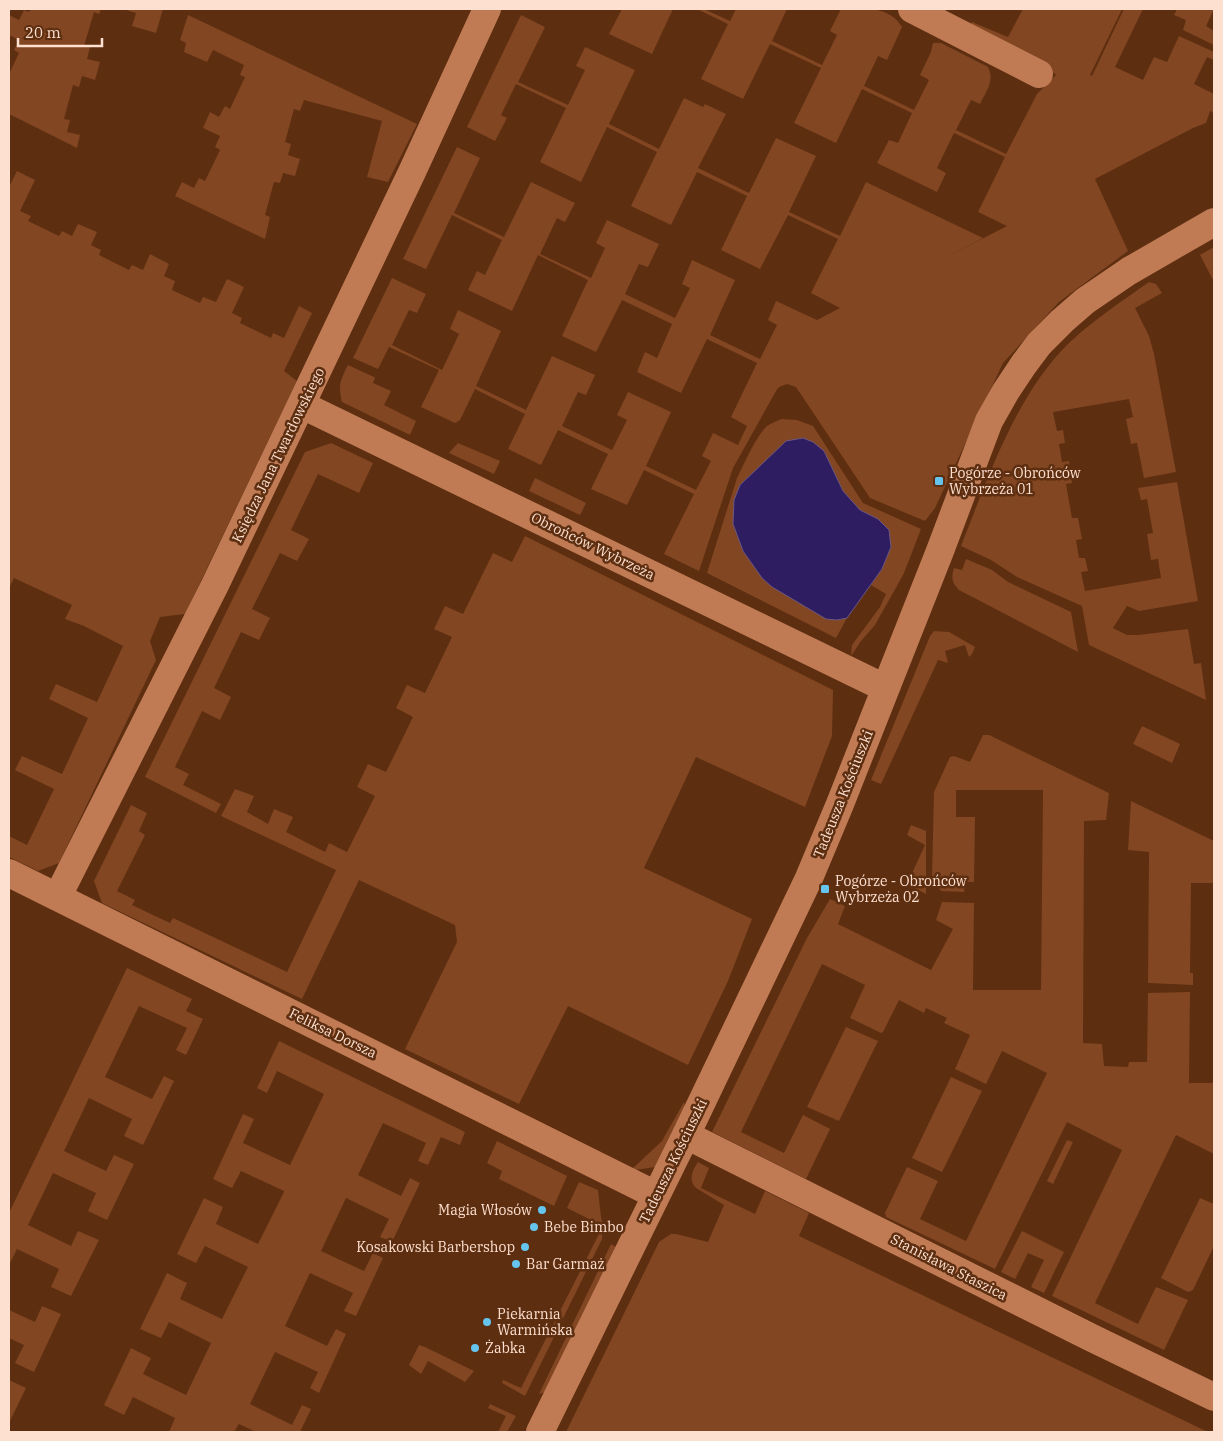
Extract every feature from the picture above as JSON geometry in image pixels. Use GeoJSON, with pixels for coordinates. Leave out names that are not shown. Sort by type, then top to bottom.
{"type":"FeatureCollection","features":[{"type":"Feature","properties":{"kind":"street","name":"Księdza Jana Twardowskiego"},"geometry":{"type":"LineString","coordinates":[[58,896],[215,585],[416,164],[487,9]]}},
{"type":"Feature","properties":{"kind":"street"},"geometry":{"type":"LineString","coordinates":[[912,9],[1039,74]]}},
{"type":"Feature","properties":{"kind":"street","name":"Tadeusza Kościuszki"},"geometry":{"type":"LineString","coordinates":[[540,1432],[686,1135],[809,878],[940,552],[989,421],[1024,364],[1062,321],[1085,301],[1129,271],[1214,222]]}},
{"type":"Feature","properties":{"kind":"street","name":"Obrońców Wybrzeża"},"geometry":{"type":"LineString","coordinates":[[302,404],[885,688]]}},
{"type":"Feature","properties":{"kind":"street","name":"Feliksa Dorsza"},"geometry":{"type":"LineString","coordinates":[[9,873],[656,1195]]}},
{"type":"Feature","properties":{"kind":"street","name":"Stanisława Staszica"},"geometry":{"type":"LineString","coordinates":[[686,1135],[1214,1397]]}},
{"type":"Feature","properties":{"kind":"shaded area"},"geometry":{"type":"Polygon","coordinates":[[[31,9],[101,9],[99,14],[94,12],[84,46],[90,47],[87,59],[100,62],[95,80],[82,76],[79,87],[73,85],[64,119],[70,120],[67,132],[80,135],[77,148],[9,114],[9,74],[19,53],[14,50],[19,40],[9,35],[9,15],[19,20],[24,10],[29,12],[31,9]]]}},
{"type":"Feature","properties":{"kind":"shaded area"},"geometry":{"type":"Polygon","coordinates":[[[123,9],[163,9],[156,33],[132,26],[136,13],[123,9]]]}},
{"type":"Feature","properties":{"kind":"shaded area"},"geometry":{"type":"Polygon","coordinates":[[[622,9],[673,9],[652,54],[609,34],[622,9]]]}},
{"type":"Feature","properties":{"kind":"shaded area"},"geometry":{"type":"Polygon","coordinates":[[[697,9],[704,9],[730,21],[736,9],[787,9],[772,41],[822,65],[837,35],[830,31],[841,9],[867,9],[890,15],[902,27],[887,60],[878,56],[864,86],[914,110],[929,80],[920,75],[931,52],[933,43],[941,43],[988,67],[991,77],[989,86],[980,104],[971,100],[956,130],[1006,154],[1037,94],[1056,75],[970,24],[972,22],[1008,37],[1023,9],[1122,9],[1090,75],[1092,76],[1124,9],[1143,9],[1115,67],[1143,80],[1154,57],[1167,62],[1179,36],[1214,52],[1214,60],[1207,57],[1194,84],[1214,94],[1214,113],[1210,111],[1206,123],[1095,179],[1128,251],[1059,302],[1003,363],[935,508],[925,521],[870,498],[796,387],[787,384],[779,387],[776,391],[733,468],[699,571],[664,554],[694,494],[644,470],[627,505],[591,489],[608,454],[558,430],[541,465],[508,449],[525,414],[475,389],[460,420],[455,423],[421,407],[439,370],[389,347],[378,369],[353,358],[392,278],[426,294],[417,313],[409,310],[392,345],[442,370],[459,334],[450,329],[458,310],[501,331],[476,386],[526,410],[552,356],[595,375],[586,395],[578,392],[562,426],[612,450],[627,420],[617,415],[628,392],[671,412],[646,466],[696,490],[711,461],[702,456],[713,433],[738,445],[747,426],[731,417],[757,363],[707,339],[681,393],[637,372],[645,352],[657,358],[672,324],[622,300],[596,352],[562,336],[588,280],[538,255],[512,311],[468,290],[477,271],[485,275],[502,240],[452,215],[426,269],[403,259],[457,147],[480,158],[454,213],[504,237],[531,182],[575,203],[565,222],[557,218],[540,254],[591,278],[605,248],[596,243],[607,220],[659,244],[648,267],[639,264],[625,294],[675,318],[690,288],[682,284],[692,260],[735,280],[710,335],[760,359],[777,325],[768,320],[776,301],[817,320],[840,308],[811,293],[838,239],[788,215],[760,269],[721,250],[747,196],[697,172],[671,225],[631,206],[657,152],[607,127],[581,182],[540,162],[566,108],[516,84],[501,115],[507,118],[495,141],[467,127],[521,15],[545,27],[518,82],[568,105],[585,70],[576,66],[585,47],[635,70],[609,124],[659,149],[684,98],[703,107],[705,104],[726,114],[698,168],[749,193],[776,138],[816,156],[789,212],[840,236],[866,182],[983,238],[945,258],[1007,226],[978,212],[1005,157],[954,133],[937,168],[946,173],[937,192],[877,163],[889,140],[898,143],[912,113],[862,89],[836,143],[794,123],[821,68],[770,44],[743,99],[701,79],[728,24],[697,9]]]}},
{"type":"Feature","properties":{"kind":"shaded area"},"geometry":{"type":"Polygon","coordinates":[[[1177,9],[1214,9],[1206,26],[1214,31],[1214,45],[1183,30],[1186,20],[1174,15],[1177,9]]]}},
{"type":"Feature","properties":{"kind":"shaded area"},"geometry":{"type":"Polygon","coordinates":[[[188,15],[417,124],[388,182],[367,177],[382,121],[304,100],[300,111],[294,109],[285,142],[291,144],[288,155],[300,159],[295,176],[283,173],[280,183],[274,182],[265,215],[270,217],[265,239],[175,196],[182,182],[194,188],[199,178],[205,181],[220,150],[215,147],[220,136],[203,128],[210,112],[219,117],[225,106],[230,109],[245,77],[240,75],[244,65],[213,50],[207,62],[184,52],[186,43],[180,40],[188,15]]]}},
{"type":"Feature","properties":{"kind":"shaded area"},"geometry":{"type":"Polygon","coordinates":[[[17,171],[35,180],[20,211],[31,216],[28,221],[59,236],[62,231],[72,236],[78,224],[97,232],[91,245],[101,250],[99,255],[129,270],[132,265],[143,270],[150,254],[169,264],[164,276],[175,281],[172,290],[200,303],[203,297],[216,302],[227,279],[244,287],[232,313],[242,318],[240,323],[271,338],[273,333],[284,338],[299,306],[312,313],[284,371],[297,381],[185,614],[160,617],[150,641],[156,660],[59,863],[38,871],[9,857],[9,836],[27,845],[54,789],[15,770],[22,756],[62,774],[88,718],[49,699],[56,684],[97,702],[123,646],[84,626],[65,619],[72,605],[14,578],[9,588],[9,187],[17,171]]]}},
{"type":"Feature","properties":{"kind":"shaded area"},"geometry":{"type":"Polygon","coordinates":[[[1214,247],[1214,282],[1200,255],[1214,247]]]}},
{"type":"Feature","properties":{"kind":"shaded area"},"geometry":{"type":"Polygon","coordinates":[[[1149,282],[1156,284],[1162,293],[1135,308],[1149,336],[1154,354],[1176,472],[1144,478],[1137,443],[1131,444],[1126,419],[1133,417],[1129,399],[1053,412],[1057,431],[1063,430],[1065,443],[1059,444],[1062,462],[1069,461],[1072,483],[1066,484],[1072,518],[1078,518],[1082,539],[1076,540],[1079,558],[1085,558],[1088,571],[1081,572],[1085,591],[1161,578],[1158,559],[1151,560],[1147,534],[1153,533],[1147,499],[1141,500],[1138,488],[1177,482],[1198,601],[1139,611],[1127,606],[1113,628],[1127,635],[1188,629],[1194,664],[1201,663],[1206,700],[1089,645],[1082,606],[1017,577],[991,560],[961,546],[1005,438],[1034,386],[1070,342],[1099,318],[1149,282]]]}},
{"type":"Feature","properties":{"kind":"shaded area"},"geometry":{"type":"Polygon","coordinates":[[[348,365],[374,377],[373,383],[391,391],[384,405],[416,421],[410,435],[342,402],[340,383],[348,365]]]}},
{"type":"Feature","properties":{"kind":"shaded area"},"geometry":{"type":"Polygon","coordinates":[[[782,419],[797,420],[813,426],[863,503],[921,529],[898,584],[875,625],[851,656],[852,645],[880,607],[886,594],[871,585],[882,569],[878,519],[860,511],[843,491],[824,451],[813,442],[733,525],[743,551],[762,578],[837,620],[847,618],[836,638],[707,573],[737,478],[763,431],[769,425],[782,419]]]}},
{"type":"Feature","properties":{"kind":"shaded area"},"geometry":{"type":"Polygon","coordinates":[[[803,438],[813,442],[824,451],[843,491],[860,510],[878,519],[889,530],[891,547],[882,569],[847,618],[837,620],[826,619],[772,587],[762,578],[743,551],[733,524],[734,500],[740,485],[786,441],[803,438]]]}},
{"type":"Feature","properties":{"kind":"shaded area"},"geometry":{"type":"Polygon","coordinates":[[[331,443],[373,463],[359,493],[318,474],[291,530],[309,539],[297,561],[280,553],[252,609],[270,618],[259,640],[241,632],[214,688],[231,697],[220,720],[202,711],[175,767],[189,774],[183,785],[221,804],[216,813],[145,777],[305,452],[331,443]]]}},
{"type":"Feature","properties":{"kind":"shaded area"},"geometry":{"type":"Polygon","coordinates":[[[458,443],[500,461],[494,474],[449,453],[458,443]]]}},
{"type":"Feature","properties":{"kind":"shaded area"},"geometry":{"type":"Polygon","coordinates":[[[535,478],[586,503],[580,515],[529,491],[535,478]]]}},
{"type":"Feature","properties":{"kind":"shaded area"},"geometry":{"type":"Polygon","coordinates":[[[525,536],[833,690],[832,736],[805,807],[696,757],[644,868],[752,919],[728,981],[688,1065],[568,1006],[519,1104],[405,1049],[457,942],[455,925],[359,880],[302,999],[102,903],[94,881],[131,805],[147,813],[139,831],[145,835],[117,891],[135,900],[132,905],[170,923],[173,918],[287,972],[336,870],[221,816],[235,789],[254,796],[247,812],[268,824],[274,809],[293,817],[286,832],[325,852],[329,843],[347,852],[375,796],[357,787],[368,764],[386,772],[413,717],[396,708],[407,685],[425,693],[452,637],[434,629],[445,606],[463,614],[493,553],[512,562],[525,536]]]}},
{"type":"Feature","properties":{"kind":"shaded area"},"geometry":{"type":"Polygon","coordinates":[[[966,559],[992,570],[1008,582],[1071,612],[1078,652],[959,590],[952,578],[953,572],[954,568],[962,570],[966,559]]]}},
{"type":"Feature","properties":{"kind":"shaded area"},"geometry":{"type":"Polygon","coordinates":[[[934,631],[949,632],[975,647],[969,657],[965,645],[945,651],[948,663],[938,660],[881,784],[871,780],[930,636],[934,631]]]}},
{"type":"Feature","properties":{"kind":"shaded area"},"geometry":{"type":"Polygon","coordinates":[[[1142,726],[1180,744],[1172,763],[1133,744],[1142,726]]]}},
{"type":"Feature","properties":{"kind":"shaded area"},"geometry":{"type":"Polygon","coordinates":[[[983,735],[989,735],[1109,793],[1106,820],[1084,821],[1083,1043],[1102,1044],[1104,1066],[1128,1067],[1129,1062],[1147,1062],[1148,993],[1190,992],[1189,1083],[1214,1083],[1214,1154],[1176,1135],[1095,1303],[1138,1324],[1156,1287],[1188,1300],[1164,1350],[1052,1296],[1122,1150],[1067,1122],[995,1269],[886,1217],[885,1213],[907,1167],[938,1181],[920,1219],[966,1241],[1047,1073],[1002,1051],[986,1084],[955,1069],[970,1035],[944,1023],[947,1018],[926,1008],[924,1013],[899,1000],[881,1033],[850,1018],[865,985],[822,964],[741,1132],[784,1153],[803,1115],[830,1129],[806,1179],[712,1132],[807,938],[830,899],[845,906],[838,924],[931,970],[953,929],[936,920],[942,902],[974,903],[973,990],[1041,990],[1043,790],[956,790],[956,817],[975,817],[974,882],[965,882],[964,892],[941,891],[932,878],[934,792],[950,757],[954,756],[970,762],[983,735]]]}},
{"type":"Feature","properties":{"kind":"shaded area"},"geometry":{"type":"Polygon","coordinates":[[[1131,801],[1214,841],[1214,883],[1191,883],[1190,973],[1193,973],[1193,985],[1148,983],[1149,852],[1128,850],[1131,801]]]}},
{"type":"Feature","properties":{"kind":"shaded area"},"geometry":{"type":"Polygon","coordinates":[[[911,825],[926,831],[926,894],[907,884],[925,845],[907,835],[911,825]]]}},
{"type":"Feature","properties":{"kind":"shaded area"},"geometry":{"type":"Polygon","coordinates":[[[127,968],[192,999],[186,1011],[203,1019],[186,1055],[176,1050],[187,1028],[139,1006],[105,1077],[152,1099],[164,1076],[174,1081],[143,1145],[124,1136],[132,1119],[89,1098],[64,1151],[106,1171],[114,1155],[134,1164],[107,1220],[88,1211],[96,1193],[53,1173],[28,1225],[71,1246],[78,1231],[99,1240],[71,1296],[51,1287],[59,1269],[17,1249],[9,1265],[9,1213],[127,968]]]}},
{"type":"Feature","properties":{"kind":"shaded area"},"geometry":{"type":"Polygon","coordinates":[[[846,1027],[878,1041],[839,1121],[807,1107],[846,1027]]]}},
{"type":"Feature","properties":{"kind":"shaded area"},"geometry":{"type":"Polygon","coordinates":[[[279,1041],[465,1132],[460,1145],[441,1137],[428,1165],[418,1161],[426,1143],[383,1123],[358,1175],[401,1196],[410,1178],[420,1183],[392,1242],[380,1237],[389,1219],[346,1198],[321,1251],[364,1271],[373,1253],[383,1258],[356,1316],[344,1311],[353,1293],[310,1273],[285,1326],[327,1346],[336,1329],[346,1334],[319,1393],[310,1388],[318,1372],[275,1352],[250,1404],[292,1425],[302,1405],[311,1409],[300,1432],[256,1432],[239,1424],[234,1432],[169,1432],[175,1418],[133,1397],[124,1415],[104,1405],[131,1348],[151,1358],[143,1374],[186,1395],[211,1343],[169,1322],[161,1338],[140,1329],[167,1273],[187,1283],[180,1299],[222,1319],[248,1267],[205,1246],[196,1263],[177,1254],[204,1198],[223,1207],[216,1224],[258,1244],[283,1194],[284,1191],[241,1171],[232,1188],[213,1179],[243,1114],[254,1119],[243,1143],[290,1165],[324,1094],[277,1071],[267,1093],[257,1088],[279,1041]]]}},
{"type":"Feature","properties":{"kind":"shaded area"},"geometry":{"type":"Polygon","coordinates":[[[951,1077],[982,1091],[942,1172],[912,1158],[951,1077]]]}},
{"type":"Feature","properties":{"kind":"shaded area"},"geometry":{"type":"Polygon","coordinates":[[[684,1102],[685,1107],[655,1167],[632,1169],[662,1141],[684,1102]]]}},
{"type":"Feature","properties":{"kind":"shaded area"},"geometry":{"type":"Polygon","coordinates":[[[1067,1140],[1073,1142],[1053,1184],[1047,1181],[1067,1140]]]}},
{"type":"Feature","properties":{"kind":"shaded area"},"geometry":{"type":"Polygon","coordinates":[[[497,1141],[567,1176],[554,1206],[499,1179],[502,1171],[487,1163],[497,1141]]]}},
{"type":"Feature","properties":{"kind":"shaded area"},"geometry":{"type":"Polygon","coordinates":[[[698,1162],[709,1168],[701,1188],[755,1214],[765,1191],[809,1213],[799,1236],[1208,1432],[566,1432],[659,1242],[671,1234],[676,1234],[708,1242],[724,1205],[696,1188],[692,1182],[692,1175],[698,1162]]]}},
{"type":"Feature","properties":{"kind":"shaded area"},"geometry":{"type":"Polygon","coordinates":[[[579,1182],[598,1190],[603,1226],[567,1208],[579,1182]]]}},
{"type":"Feature","properties":{"kind":"shaded area"},"geometry":{"type":"Polygon","coordinates":[[[1200,1198],[1214,1204],[1214,1246],[1193,1290],[1188,1292],[1161,1278],[1200,1198]]]}},
{"type":"Feature","properties":{"kind":"shaded area"},"geometry":{"type":"Polygon","coordinates":[[[1022,1231],[1064,1252],[1044,1293],[1031,1287],[1044,1260],[1028,1253],[1015,1279],[1001,1272],[1022,1231]]]}},
{"type":"Feature","properties":{"kind":"shaded area"},"geometry":{"type":"Polygon","coordinates":[[[600,1232],[602,1233],[602,1239],[525,1396],[502,1383],[503,1380],[521,1388],[600,1232]]]}},
{"type":"Feature","properties":{"kind":"shaded area"},"geometry":{"type":"Polygon","coordinates":[[[611,1244],[616,1247],[546,1392],[539,1394],[611,1244]]]}},
{"type":"Feature","properties":{"kind":"shaded area"},"geometry":{"type":"Polygon","coordinates":[[[42,1306],[61,1314],[34,1372],[15,1363],[24,1345],[9,1338],[9,1310],[35,1322],[42,1306]]]}},
{"type":"Feature","properties":{"kind":"shaded area"},"geometry":{"type":"Polygon","coordinates":[[[419,1345],[474,1371],[465,1382],[428,1361],[421,1374],[409,1365],[419,1345]]]}},
{"type":"Feature","properties":{"kind":"shaded area"},"geometry":{"type":"Polygon","coordinates":[[[9,1380],[26,1388],[9,1423],[9,1380]]]}},
{"type":"Feature","properties":{"kind":"shaded area"},"geometry":{"type":"Polygon","coordinates":[[[490,1404],[516,1416],[507,1432],[498,1432],[506,1416],[488,1408],[490,1404]]]}},
{"type":"Feature","properties":{"kind":"place","name":"Pogórze - Obrońców Wybrzeża 01"},"geometry":{"type":"Point","coordinates":[939,481]}},
{"type":"Feature","properties":{"kind":"place","name":"Pogórze - Obrońców Wybrzeża 02"},"geometry":{"type":"Point","coordinates":[825,889]}},
{"type":"Feature","properties":{"kind":"place","name":"Magia Włosów"},"geometry":{"type":"Point","coordinates":[542,1210]}},
{"type":"Feature","properties":{"kind":"place","name":"Bebe Bimbo"},"geometry":{"type":"Point","coordinates":[534,1227]}},
{"type":"Feature","properties":{"kind":"place","name":"Kosakowski Barbershop"},"geometry":{"type":"Point","coordinates":[525,1247]}},
{"type":"Feature","properties":{"kind":"place","name":"Bar Garmaż"},"geometry":{"type":"Point","coordinates":[516,1264]}},
{"type":"Feature","properties":{"kind":"place","name":"Piekarnia Warmińska"},"geometry":{"type":"Point","coordinates":[487,1322]}},
{"type":"Feature","properties":{"kind":"place","name":"Żabka"},"geometry":{"type":"Point","coordinates":[475,1348]}}]}
